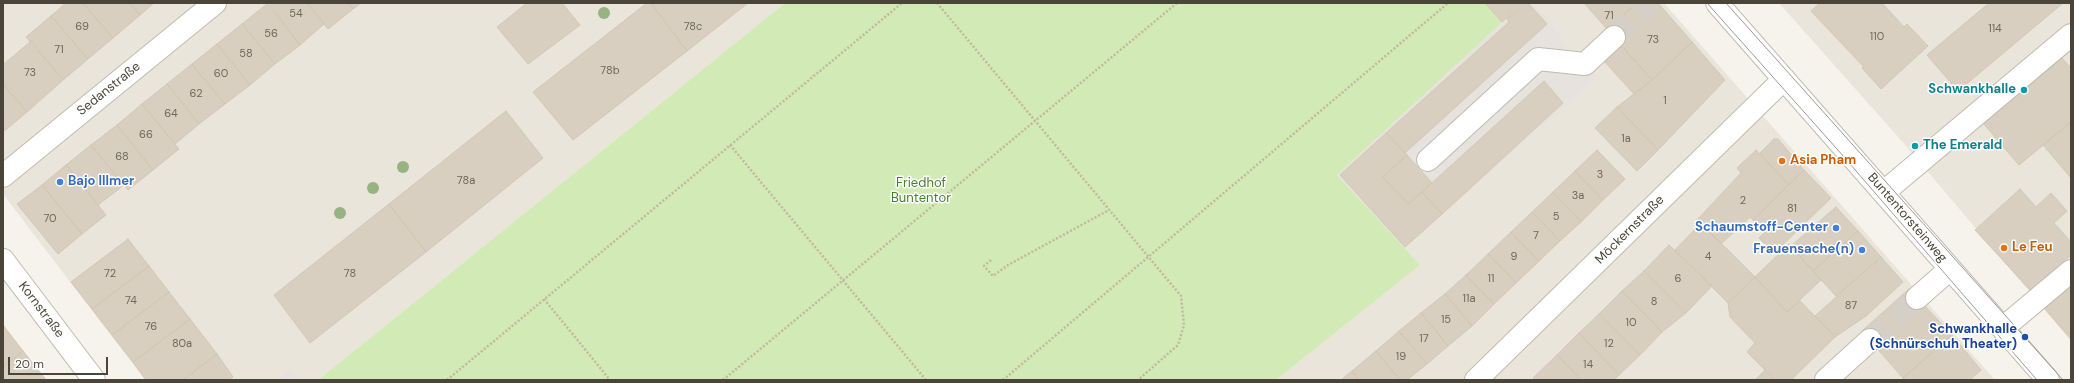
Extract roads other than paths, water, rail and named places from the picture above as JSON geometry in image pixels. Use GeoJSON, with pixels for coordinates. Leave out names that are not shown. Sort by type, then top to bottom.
{"type":"FeatureCollection","features":[{"type":"Feature","properties":{"kind":"street","name":"Sedanstraße"},"geometry":{"type":"LineString","coordinates":[[3,176],[215,3]]}},
{"type":"Feature","properties":{"kind":"street","name":"Buntentorsteinweg"},"geometry":{"type":"LineString","coordinates":[[1717,3],[2048,380]]}},
{"type":"Feature","properties":{"kind":"street"},"geometry":{"type":"LineString","coordinates":[[1884,192],[2071,35]]}},
{"type":"Feature","properties":{"kind":"street"},"geometry":{"type":"LineString","coordinates":[[1428,160],[1538,59],[1585,64],[1614,37]]}},
{"type":"Feature","properties":{"kind":"street","name":"Möckernstraße"},"geometry":{"type":"LineString","coordinates":[[1476,380],[1784,79]]}},
{"type":"Feature","properties":{"kind":"street","name":"Kornstraße"},"geometry":{"type":"LineString","coordinates":[[3,260],[94,380]]}},
{"type":"Feature","properties":{"kind":"street"},"geometry":{"type":"LineString","coordinates":[[1917,298],[1950,269]]}},
{"type":"Feature","properties":{"kind":"street"},"geometry":{"type":"LineString","coordinates":[[2003,328],[2071,271]]}},
{"type":"Feature","properties":{"kind":"street"},"geometry":{"type":"LineString","coordinates":[[1826,380],[1870,340]]}},
{"type":"Feature","properties":{"kind":"tunnel"},"geometry":{"type":"LineString","coordinates":[[1614,37],[1651,3]]}},
{"type":"Feature","properties":{"kind":"tunnel"},"geometry":{"type":"LineString","coordinates":[[1870,340],[1917,298]]}},
{"type":"Feature","properties":{"kind":"tram line"},"geometry":{"type":"LineString","coordinates":[[1707,3],[1837,149],[2037,380]]}},
{"type":"Feature","properties":{"kind":"tram line"},"geometry":{"type":"LineString","coordinates":[[1726,3],[2063,380]]}},
{"type":"Feature","properties":{"kind":"place","name":"Schwankhalle"},"geometry":{"type":"Point","coordinates":[2024,90]}},
{"type":"Feature","properties":{"kind":"place","name":"The Emerald"},"geometry":{"type":"Point","coordinates":[1915,146]}},
{"type":"Feature","properties":{"kind":"place","name":"Asia Pham"},"geometry":{"type":"Point","coordinates":[1782,161]}},
{"type":"Feature","properties":{"kind":"place","name":"Bajo Illmer"},"geometry":{"type":"Point","coordinates":[60,182]}},
{"type":"Feature","properties":{"kind":"place","name":"Schaumstoff-Center"},"geometry":{"type":"Point","coordinates":[1836,228]}},
{"type":"Feature","properties":{"kind":"place","name":"Le Feu"},"geometry":{"type":"Point","coordinates":[2004,248]}},
{"type":"Feature","properties":{"kind":"place","name":"Frauensache(n)"},"geometry":{"type":"Point","coordinates":[1862,250]}},
{"type":"Feature","properties":{"kind":"place","name":"Schwankhalle (Schnürschuh Theater)"},"geometry":{"type":"Point","coordinates":[2025,337]}},
{"type":"Feature","properties":{"kind":"park label","name":"Friedhof Buntentor"},"geometry":{"type":"Point","coordinates":[921,192]}}]}
